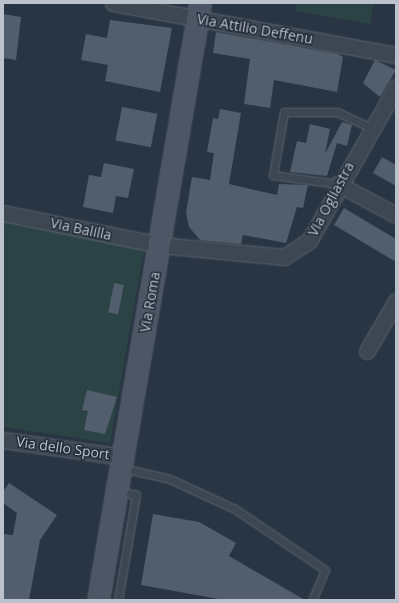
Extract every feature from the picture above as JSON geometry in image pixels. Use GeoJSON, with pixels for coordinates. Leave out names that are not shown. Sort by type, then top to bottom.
{"type":"FeatureCollection","features":[{"type":"Feature","properties":{"kind":"main road","name":"Via Roma"},"geometry":{"type":"LineString","coordinates":[[109,596],[118,490],[199,11]]}},
{"type":"Feature","properties":{"kind":"street","name":"Via Attilio Deffenu"},"geometry":{"type":"LineString","coordinates":[[113,3],[199,11],[396,55]]}},
{"type":"Feature","properties":{"kind":"street","name":"Via Ogliastra"},"geometry":{"type":"LineString","coordinates":[[160,245],[284,257],[308,241],[338,184],[370,128],[396,87]]}},
{"type":"Feature","properties":{"kind":"street"},"geometry":{"type":"LineString","coordinates":[[338,184],[396,215]]}},
{"type":"Feature","properties":{"kind":"street","name":"Via Balilla"},"geometry":{"type":"LineString","coordinates":[[3,213],[160,245]]}},
{"type":"Feature","properties":{"kind":"street"},"geometry":{"type":"LineString","coordinates":[[367,351],[396,301]]}},
{"type":"Feature","properties":{"kind":"street","name":"Via dello Sport"},"geometry":{"type":"LineString","coordinates":[[3,440],[123,462]]}},
{"type":"Feature","properties":{"kind":"lane"},"geometry":{"type":"LineString","coordinates":[[338,184],[273,175],[284,112],[337,112],[370,128]]}},
{"type":"Feature","properties":{"kind":"lane"},"geometry":{"type":"LineString","coordinates":[[123,462],[170,479],[235,510],[325,570],[312,600]]}},
{"type":"Feature","properties":{"kind":"green space"},"geometry":{"type":"Polygon","coordinates":[[[297,3],[374,3],[370,24],[296,11],[297,3]]]}},
{"type":"Feature","properties":{"kind":"green space"},"geometry":{"type":"Polygon","coordinates":[[[3,220],[144,250],[110,443],[3,427],[3,220]]]}},
{"type":"Feature","properties":{"kind":"building"},"geometry":{"type":"Polygon","coordinates":[[[3,14],[21,17],[16,60],[3,58],[3,14]]]}},
{"type":"Feature","properties":{"kind":"building"},"geometry":{"type":"Polygon","coordinates":[[[110,20],[172,28],[160,92],[105,81],[108,65],[81,60],[86,34],[107,38],[110,20]]]}},
{"type":"Feature","properties":{"kind":"building"},"geometry":{"type":"Polygon","coordinates":[[[216,32],[338,54],[343,57],[337,92],[274,80],[270,108],[244,104],[250,59],[213,53],[216,32]]]}},
{"type":"Feature","properties":{"kind":"building"},"geometry":{"type":"Polygon","coordinates":[[[375,60],[396,70],[380,97],[363,83],[375,60]]]}},
{"type":"Feature","properties":{"kind":"building"},"geometry":{"type":"Polygon","coordinates":[[[122,107],[157,114],[151,147],[116,140],[122,107]]]}},
{"type":"Feature","properties":{"kind":"building"},"geometry":{"type":"Polygon","coordinates":[[[220,109],[241,113],[229,184],[277,195],[279,184],[308,185],[303,208],[297,207],[286,243],[243,235],[241,244],[200,240],[189,227],[186,213],[192,177],[210,180],[214,153],[207,152],[213,118],[218,119],[220,109]]]}},
{"type":"Feature","properties":{"kind":"building"},"geometry":{"type":"Polygon","coordinates":[[[342,122],[352,125],[347,146],[337,143],[327,176],[290,172],[297,141],[306,143],[310,124],[330,129],[325,154],[342,122]]]}},
{"type":"Feature","properties":{"kind":"building"},"geometry":{"type":"Polygon","coordinates":[[[382,157],[396,165],[396,186],[373,173],[382,157]]]}},
{"type":"Feature","properties":{"kind":"building"},"geometry":{"type":"Polygon","coordinates":[[[104,163],[134,169],[128,198],[116,196],[113,213],[83,207],[89,175],[101,177],[104,163]]]}},
{"type":"Feature","properties":{"kind":"building"},"geometry":{"type":"Polygon","coordinates":[[[344,208],[396,239],[396,262],[334,225],[344,208]]]}},
{"type":"Feature","properties":{"kind":"building"},"geometry":{"type":"Polygon","coordinates":[[[114,283],[124,285],[118,314],[108,312],[114,283]]]}},
{"type":"Feature","properties":{"kind":"building"},"geometry":{"type":"Polygon","coordinates":[[[87,390],[117,397],[105,434],[84,430],[88,411],[82,410],[87,390]]]}},
{"type":"Feature","properties":{"kind":"building"},"geometry":{"type":"Polygon","coordinates":[[[9,483],[57,515],[40,540],[29,600],[3,600],[3,534],[13,535],[17,513],[3,503],[3,492],[9,483]]]}},
{"type":"Feature","properties":{"kind":"building"},"geometry":{"type":"Polygon","coordinates":[[[153,514],[199,522],[236,543],[229,556],[305,600],[224,600],[141,585],[153,514]]]}}]}
